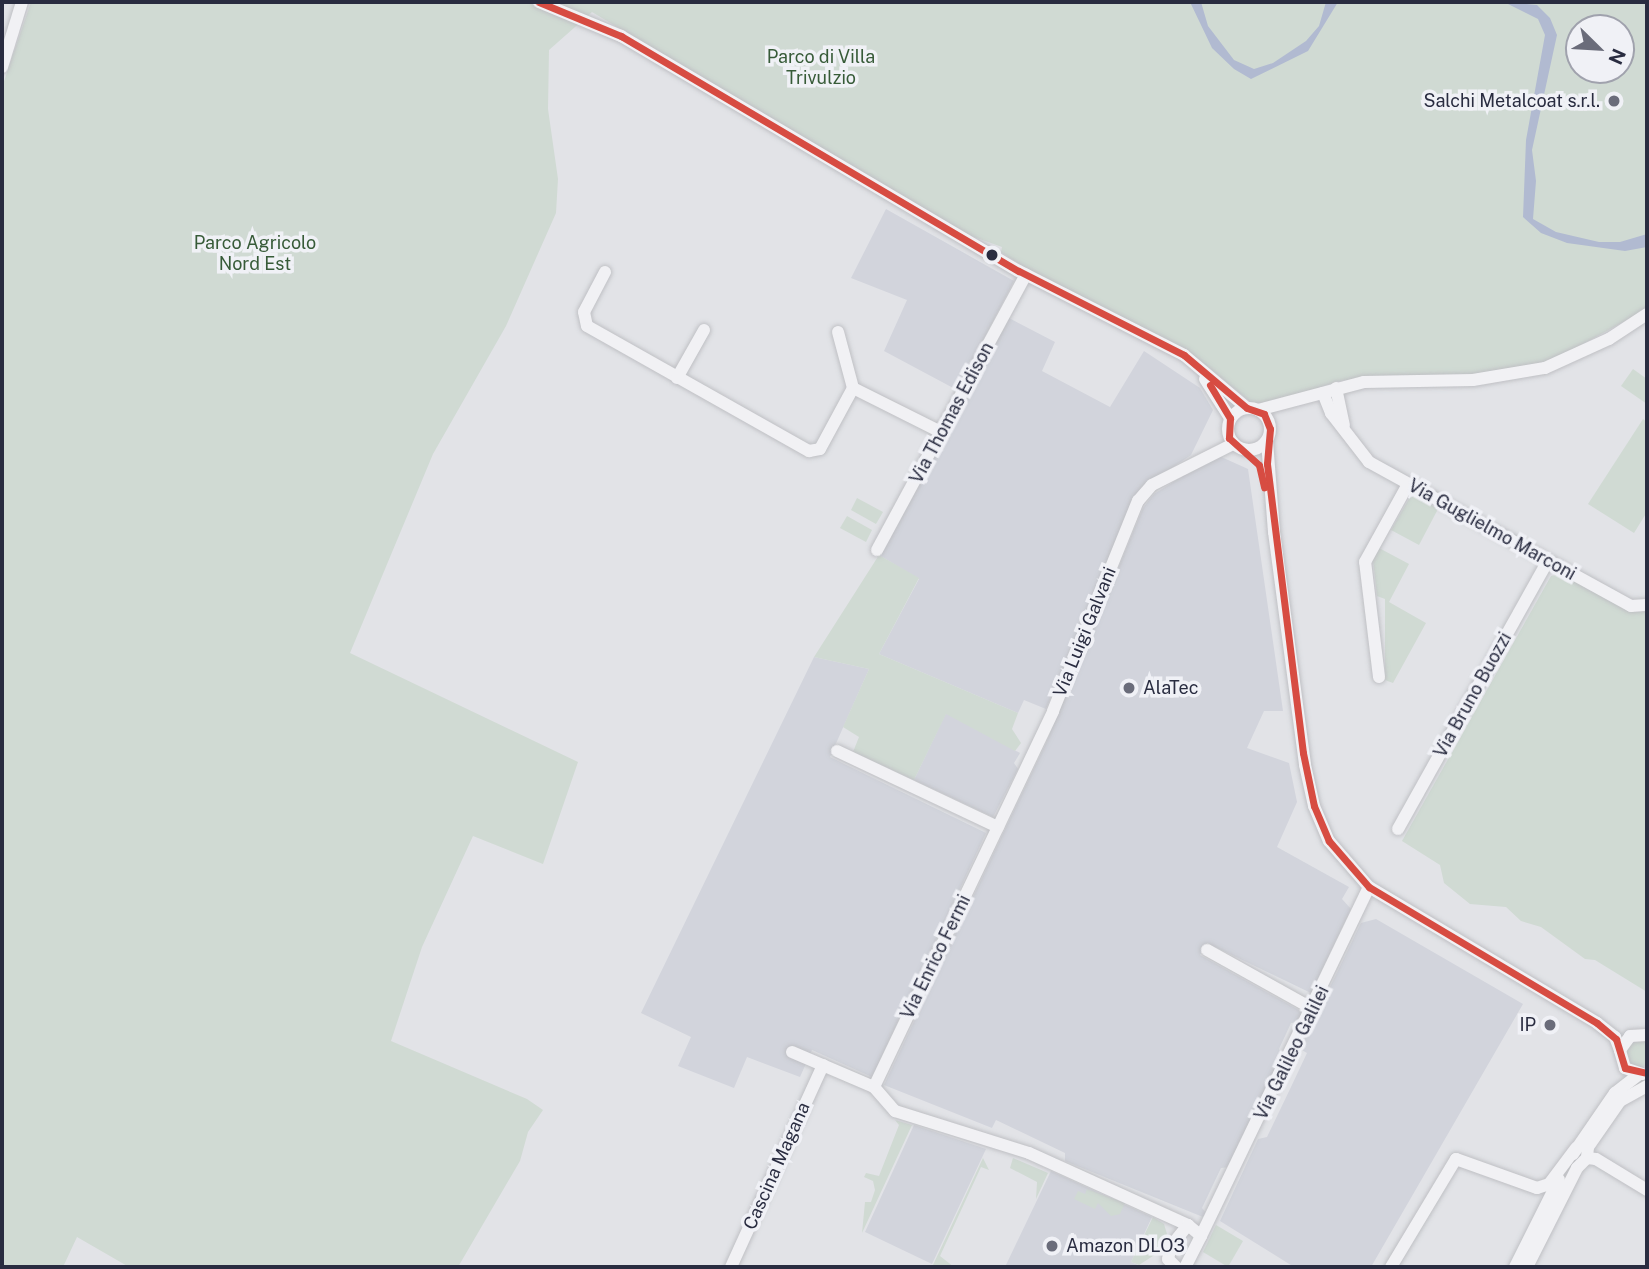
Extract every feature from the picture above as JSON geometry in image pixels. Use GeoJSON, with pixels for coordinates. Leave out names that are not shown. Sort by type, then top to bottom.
{"type":"FeatureCollection","features":[{"type":"Feature","properties":{"kind":"street"},"geometry":{"type":"LineString","coordinates":[[2,67],[22,2]]}},
{"type":"Feature","properties":{"kind":"street"},"geometry":{"type":"LineString","coordinates":[[539,2],[602,26],[1026,275],[1199,364],[1252,409],[1269,435],[1273,533]]}},
{"type":"Feature","properties":{"kind":"street"},"geometry":{"type":"LineString","coordinates":[[605,272],[584,312],[587,326],[677,378],[814,451],[820,449],[853,388],[838,332]]}},
{"type":"Feature","properties":{"kind":"street","name":"Via Thomas Edison"},"geometry":{"type":"LineString","coordinates":[[877,550],[1026,275]]}},
{"type":"Feature","properties":{"kind":"street"},"geometry":{"type":"LineString","coordinates":[[1229,424],[1252,409],[1305,400],[1336,388],[1371,381],[1473,380],[1535,370],[1598,345],[1647,314]]}},
{"type":"Feature","properties":{"kind":"street"},"geometry":{"type":"LineString","coordinates":[[677,378],[704,330]]}},
{"type":"Feature","properties":{"kind":"street"},"geometry":{"type":"LineString","coordinates":[[1151,340],[1205,379],[1229,424],[1233,444],[1246,451],[1259,465],[1273,533],[1314,806],[1335,851],[1370,887],[1597,1023],[1615,1037],[1621,1056],[1615,1093]]}},
{"type":"Feature","properties":{"kind":"street"},"geometry":{"type":"LineString","coordinates":[[853,388],[941,432]]}},
{"type":"Feature","properties":{"kind":"street","name":"Via Guglielmo Marconi"},"geometry":{"type":"LineString","coordinates":[[1336,388],[1347,435]]}},
{"type":"Feature","properties":{"kind":"street","name":"Via Guglielmo Marconi"},"geometry":{"type":"LineString","coordinates":[[1323,393],[1347,435],[1369,462],[1631,606],[1647,606]]}},
{"type":"Feature","properties":{"kind":"street"},"geometry":{"type":"LineString","coordinates":[[1246,451],[1258,449],[1305,400]]}},
{"type":"Feature","properties":{"kind":"street","name":"Via Luigi Galvani"},"geometry":{"type":"LineString","coordinates":[[1197,460],[1229,424]]}},
{"type":"Feature","properties":{"kind":"street","name":"Via Luigi Galvani"},"geometry":{"type":"LineString","coordinates":[[998,827],[1053,711],[1138,501],[1147,489],[1197,460],[1233,444]]}},
{"type":"Feature","properties":{"kind":"street"},"geometry":{"type":"LineString","coordinates":[[1379,677],[1365,562],[1408,484]]}},
{"type":"Feature","properties":{"kind":"street","name":"Via Bruno Buozzi"},"geometry":{"type":"LineString","coordinates":[[1398,829],[1549,561]]}},
{"type":"Feature","properties":{"kind":"street"},"geometry":{"type":"LineString","coordinates":[[837,751],[998,827]]}},
{"type":"Feature","properties":{"kind":"street","name":"Via Enrico Fermi"},"geometry":{"type":"LineString","coordinates":[[874,1087],[998,827]]}},
{"type":"Feature","properties":{"kind":"street","name":"Via Galileo Galilei"},"geometry":{"type":"LineString","coordinates":[[1195,1229],[1212,1218],[1370,887]]}},
{"type":"Feature","properties":{"kind":"street"},"geometry":{"type":"LineString","coordinates":[[1207,950],[1313,1009]]}},
{"type":"Feature","properties":{"kind":"street"},"geometry":{"type":"LineString","coordinates":[[1597,1023],[1644,1034]]}},
{"type":"Feature","properties":{"kind":"street"},"geometry":{"type":"LineString","coordinates":[[1621,1056],[1644,1034]]}},
{"type":"Feature","properties":{"kind":"street"},"geometry":{"type":"LineString","coordinates":[[792,1052],[874,1087],[895,1111],[1028,1153],[1195,1229]]}},
{"type":"Feature","properties":{"kind":"street"},"geometry":{"type":"LineString","coordinates":[[1391,1267],[1456,1158],[1463,1157],[1531,1188],[1549,1184],[1615,1093],[1643,1074],[1621,1056]]}},
{"type":"Feature","properties":{"kind":"street","name":"Cascina Magana"},"geometry":{"type":"LineString","coordinates":[[731,1267],[823,1065]]}},
{"type":"Feature","properties":{"kind":"street"},"geometry":{"type":"LineString","coordinates":[[1527,1267],[1587,1158],[1588,1147],[1620,1101],[1647,1086]]}},
{"type":"Feature","properties":{"kind":"street"},"geometry":{"type":"LineString","coordinates":[[1514,1267],[1576,1148]]}},
{"type":"Feature","properties":{"kind":"street"},"geometry":{"type":"LineString","coordinates":[[1587,1158],[1596,1159],[1647,1190]]}},
{"type":"Feature","properties":{"kind":"street"},"geometry":{"type":"LineString","coordinates":[[1162,1212],[1177,1235]]}},
{"type":"Feature","properties":{"kind":"street"},"geometry":{"type":"LineString","coordinates":[[1177,1235],[1195,1229]]}},
{"type":"Feature","properties":{"kind":"street"},"geometry":{"type":"LineString","coordinates":[[1190,1265],[1195,1229]]}},
{"type":"Feature","properties":{"kind":"street"},"geometry":{"type":"LineString","coordinates":[[1176,1267],[1168,1259],[1177,1235]]}},
{"type":"Feature","properties":{"kind":"shaded area"},"geometry":{"type":"Polygon","coordinates":[[[886,209],[1014,281],[957,390],[884,351],[907,300],[851,278],[886,209]]]}},
{"type":"Feature","properties":{"kind":"shaded area"},"geometry":{"type":"Polygon","coordinates":[[[1009,318],[1055,342],[1042,371],[1110,407],[1144,351],[1200,388],[1213,410],[1191,455],[1139,490],[1046,709],[1024,700],[1018,713],[879,654],[919,579],[879,555],[1009,318]]]}},
{"type":"Feature","properties":{"kind":"shaded area"},"geometry":{"type":"Polygon","coordinates":[[[1217,455],[1248,469],[1283,711],[1264,711],[1247,748],[1289,763],[1297,802],[1277,847],[1349,887],[1342,899],[1351,909],[1311,993],[1207,943],[1200,955],[1304,1013],[1300,1022],[1291,1023],[1279,1049],[1283,1055],[1230,1167],[1221,1168],[1202,1208],[1207,1214],[1203,1217],[1065,1161],[1065,1153],[996,1120],[992,1128],[884,1085],[1046,743],[1143,508],[1154,494],[1217,455]]]}},
{"type":"Feature","properties":{"kind":"shaded area"},"geometry":{"type":"Polygon","coordinates":[[[814,657],[869,669],[830,757],[986,833],[872,1077],[812,1050],[800,1077],[747,1057],[734,1088],[678,1066],[691,1037],[641,1013],[814,657]]]}},
{"type":"Feature","properties":{"kind":"shaded area"},"geometry":{"type":"Polygon","coordinates":[[[946,713],[1020,753],[1014,763],[1018,769],[993,817],[914,780],[946,713]]]}},
{"type":"Feature","properties":{"kind":"shaded area"},"geometry":{"type":"Polygon","coordinates":[[[1376,919],[1523,1004],[1371,1267],[1294,1267],[1220,1221],[1258,1139],[1267,1137],[1291,1087],[1307,1053],[1300,1049],[1361,923],[1376,919]]]}},
{"type":"Feature","properties":{"kind":"shaded area"},"geometry":{"type":"Polygon","coordinates":[[[914,1125],[986,1149],[932,1264],[865,1232],[914,1125]]]}},
{"type":"Feature","properties":{"kind":"shaded area"},"geometry":{"type":"Polygon","coordinates":[[[1051,1171],[1152,1217],[1131,1262],[1143,1267],[1005,1267],[1051,1171]]]}},
{"type":"Feature","properties":{"kind":"green space","name":"Parco Agricolo Nord Est"},"geometry":{"type":"Polygon","coordinates":[[[31,2],[1647,2],[1647,309],[1546,364],[1454,377],[1394,375],[1338,381],[1264,407],[1254,405],[1200,360],[1027,269],[1001,252],[1002,247],[960,232],[592,12],[549,50],[548,109],[558,179],[556,213],[506,326],[433,454],[350,653],[578,762],[543,864],[473,836],[422,947],[391,1041],[527,1099],[543,1110],[528,1132],[520,1161],[458,1267],[129,1267],[77,1237],[63,1267],[2,1267],[2,87],[31,2]]]}},
{"type":"Feature","properties":{"kind":"green space"},"geometry":{"type":"Polygon","coordinates":[[[1633,369],[1647,379],[1647,404],[1621,386],[1633,369]]]}},
{"type":"Feature","properties":{"kind":"green space"},"geometry":{"type":"Polygon","coordinates":[[[1643,419],[1647,422],[1647,512],[1634,533],[1588,504],[1643,419]]]}},
{"type":"Feature","properties":{"kind":"green space"},"geometry":{"type":"Polygon","coordinates":[[[1416,496],[1438,509],[1419,545],[1391,530],[1410,497],[1416,496]]]}},
{"type":"Feature","properties":{"kind":"green space"},"geometry":{"type":"Polygon","coordinates":[[[857,498],[883,512],[876,524],[851,510],[857,498]]]}},
{"type":"Feature","properties":{"kind":"green space"},"geometry":{"type":"Polygon","coordinates":[[[847,516],[872,530],[866,542],[840,528],[847,516]]]}},
{"type":"Feature","properties":{"kind":"green space"},"geometry":{"type":"Polygon","coordinates":[[[1379,548],[1409,564],[1389,602],[1426,623],[1393,683],[1385,680],[1385,599],[1377,596],[1373,560],[1379,548]]]}},
{"type":"Feature","properties":{"kind":"green space"},"geometry":{"type":"Polygon","coordinates":[[[879,555],[919,578],[879,654],[1018,713],[1012,729],[1021,743],[1015,751],[946,714],[914,780],[853,752],[859,737],[843,727],[869,669],[814,657],[879,555]]]}},
{"type":"Feature","properties":{"kind":"green space"},"geometry":{"type":"Polygon","coordinates":[[[1564,573],[1635,612],[1647,612],[1647,992],[1595,960],[1585,959],[1541,927],[1521,921],[1506,907],[1470,904],[1444,883],[1440,865],[1402,841],[1551,576],[1564,573]]]}},
{"type":"Feature","properties":{"kind":"green space"},"geometry":{"type":"Polygon","coordinates":[[[1647,1039],[1647,1066],[1637,1068],[1627,1062],[1626,1045],[1647,1039]]]}},
{"type":"Feature","properties":{"kind":"green space"},"geometry":{"type":"Polygon","coordinates":[[[895,1120],[912,1125],[862,1233],[865,1202],[871,1202],[875,1190],[873,1181],[864,1177],[866,1173],[879,1176],[899,1125],[895,1120]]]}},
{"type":"Feature","properties":{"kind":"green space"},"geometry":{"type":"Polygon","coordinates":[[[983,1158],[989,1170],[981,1167],[940,1256],[954,1267],[937,1267],[933,1265],[983,1158]]]}},
{"type":"Feature","properties":{"kind":"green space"},"geometry":{"type":"Polygon","coordinates":[[[1013,1158],[1048,1173],[1036,1199],[1037,1182],[1010,1168],[1013,1158]]]}},
{"type":"Feature","properties":{"kind":"green space"},"geometry":{"type":"Polygon","coordinates":[[[1087,1189],[1125,1203],[1120,1214],[1111,1216],[1098,1203],[1095,1209],[1074,1199],[1078,1191],[1085,1194],[1087,1189]]]}},
{"type":"Feature","properties":{"kind":"green space"},"geometry":{"type":"Polygon","coordinates":[[[1153,1217],[1164,1224],[1167,1234],[1156,1254],[1139,1265],[1131,1262],[1153,1217]]]}},
{"type":"Feature","properties":{"kind":"green space"},"geometry":{"type":"Polygon","coordinates":[[[1216,1225],[1243,1241],[1228,1267],[1203,1252],[1216,1225]]]}},
{"type":"Feature","properties":{"kind":"water"},"geometry":{"type":"Polygon","coordinates":[[[1190,2],[1201,2],[1208,26],[1234,60],[1254,69],[1273,63],[1306,41],[1319,26],[1326,2],[1338,2],[1308,51],[1251,79],[1234,69],[1212,48],[1190,2]]]}},
{"type":"Feature","properties":{"kind":"water"},"geometry":{"type":"Polygon","coordinates":[[[1504,2],[1537,5],[1550,18],[1557,35],[1532,150],[1536,181],[1533,219],[1556,232],[1599,242],[1620,242],[1647,234],[1647,247],[1625,251],[1567,243],[1541,233],[1523,217],[1526,140],[1545,35],[1538,19],[1504,2]]]}},
{"type":"Feature","properties":{"kind":"transit line"},"geometry":{"type":"LineString","coordinates":[[539,2],[621,36],[1019,271],[1184,355],[1247,408],[1264,414],[1270,429],[1267,464],[1303,753],[1314,806],[1329,841],[1369,887],[1597,1023],[1616,1039],[1625,1068],[1647,1073]]}},
{"type":"Feature","properties":{"kind":"transit line"},"geometry":{"type":"LineString","coordinates":[[1210,385],[1230,418],[1229,438],[1259,465],[1264,487]]}},
{"type":"Feature","properties":{"kind":"place","name":"Salchi Metalcoat s.r.l."},"geometry":{"type":"Point","coordinates":[1614,101]}},
{"type":"Feature","properties":{"kind":"place","name":"AlaTec"},"geometry":{"type":"Point","coordinates":[1129,688]}},
{"type":"Feature","properties":{"kind":"place","name":"IP"},"geometry":{"type":"Point","coordinates":[1550,1025]}},
{"type":"Feature","properties":{"kind":"place","name":"Amazon DLO3"},"geometry":{"type":"Point","coordinates":[1052,1246]}},
{"type":"Feature","properties":{"kind":"park label","name":"Parco di Villa Trivulzio"},"geometry":{"type":"Point","coordinates":[821,68]}}]}
